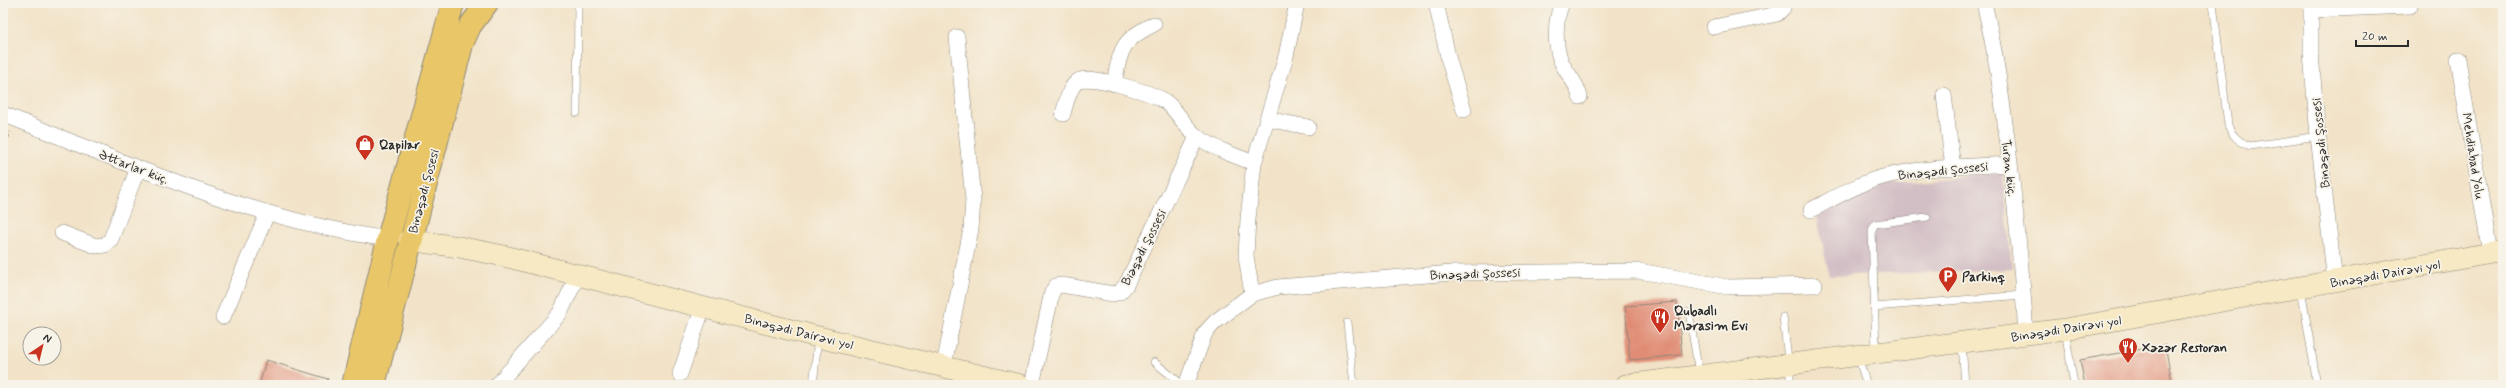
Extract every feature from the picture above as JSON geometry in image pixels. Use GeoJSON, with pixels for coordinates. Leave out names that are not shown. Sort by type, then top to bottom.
{"type":"FeatureCollection","features":[{"type":"Feature","properties":{"kind":"main road","name":"Binəqədi şosesi"},"geometry":{"type":"LineString","coordinates":[[353,385],[388,239],[452,3]]}},
{"type":"Feature","properties":{"kind":"main road","name":"Binəqədi şosesi"},"geometry":{"type":"LineString","coordinates":[[374,385],[409,240],[462,44],[470,26],[487,3]]}},
{"type":"Feature","properties":{"kind":"main road"},"geometry":{"type":"LineString","coordinates":[[388,239],[409,240]]}},
{"type":"Feature","properties":{"kind":"main road","name":"Binəqədi Dairəvi yol"},"geometry":{"type":"LineString","coordinates":[[409,240],[459,247],[578,275],[818,337],[944,365],[1021,385]]}},
{"type":"Feature","properties":{"kind":"main road","name":"Binəqədi Dairəvi yol"},"geometry":{"type":"LineString","coordinates":[[1626,385],[2065,330],[2496,252]]}},
{"type":"Feature","properties":{"kind":"street"},"geometry":{"type":"LineString","coordinates":[[1252,294],[1246,256],[1254,163],[1286,56],[1297,3]]}},
{"type":"Feature","properties":{"kind":"street"},"geometry":{"type":"LineString","coordinates":[[1436,3],[1449,61],[1464,110]]}},
{"type":"Feature","properties":{"kind":"street"},"geometry":{"type":"LineString","coordinates":[[1562,3],[1558,14],[1558,51],[1562,62],[1578,86],[1580,97]]}},
{"type":"Feature","properties":{"kind":"street"},"geometry":{"type":"LineString","coordinates":[[1714,27],[1777,14],[1784,8],[1784,3]]}},
{"type":"Feature","properties":{"kind":"street","name":"Turan küç."},"geometry":{"type":"LineString","coordinates":[[1984,3],[1996,58],[2010,164],[2024,295],[2026,335]]}},
{"type":"Feature","properties":{"kind":"street"},"geometry":{"type":"LineString","coordinates":[[2311,7],[2410,6]]}},
{"type":"Feature","properties":{"kind":"street","name":"Binəqədi Şossesi"},"geometry":{"type":"LineString","coordinates":[[2311,7],[2312,54],[2318,136],[2335,282]]}},
{"type":"Feature","properties":{"kind":"street"},"geometry":{"type":"LineString","coordinates":[[1114,84],[1124,45],[1133,34],[1154,24]]}},
{"type":"Feature","properties":{"kind":"street"},"geometry":{"type":"LineString","coordinates":[[944,365],[971,229],[973,200],[957,37]]}},
{"type":"Feature","properties":{"kind":"street","name":"Mehdiabad Yolu"},"geometry":{"type":"LineString","coordinates":[[2458,59],[2496,252]]}},
{"type":"Feature","properties":{"kind":"street"},"geometry":{"type":"LineString","coordinates":[[1063,114],[1071,88],[1078,81],[1085,78],[1114,84],[1163,100],[1176,111],[1197,137],[1223,151],[1254,163]]}},
{"type":"Feature","properties":{"kind":"street"},"geometry":{"type":"LineString","coordinates":[[1944,95],[1953,168]]}},
{"type":"Feature","properties":{"kind":"street","name":"Əttarlar küç."},"geometry":{"type":"LineString","coordinates":[[3,114],[138,168],[267,214],[316,227],[388,239]]}},
{"type":"Feature","properties":{"kind":"street"},"geometry":{"type":"LineString","coordinates":[[1267,119],[1308,127]]}},
{"type":"Feature","properties":{"kind":"street","name":"Biəqədi Şossesi"},"geometry":{"type":"LineString","coordinates":[[1032,385],[1052,292],[1056,286],[1062,285],[1113,294],[1120,292],[1126,285],[1197,137]]}},
{"type":"Feature","properties":{"kind":"street","name":"Binəqədi Şossesi"},"geometry":{"type":"LineString","coordinates":[[1811,210],[1849,190],[1882,178],[1910,171],[2010,164]]}},
{"type":"Feature","properties":{"kind":"street"},"geometry":{"type":"LineString","coordinates":[[62,233],[96,246],[105,245],[111,239],[138,168]]}},
{"type":"Feature","properties":{"kind":"street"},"geometry":{"type":"LineString","coordinates":[[223,317],[267,214]]}},
{"type":"Feature","properties":{"kind":"street","name":"Binəqədi Şossesi"},"geometry":{"type":"LineString","coordinates":[[1185,385],[1205,333],[1252,294],[1278,287],[1452,273],[1640,271],[1728,287],[1815,285]]}},
{"type":"Feature","properties":{"kind":"street"},"geometry":{"type":"LineString","coordinates":[[496,385],[560,313],[578,275]]}},
{"type":"Feature","properties":{"kind":"street"},"geometry":{"type":"LineString","coordinates":[[680,374],[703,307]]}},
{"type":"Feature","properties":{"kind":"lane"},"geometry":{"type":"LineString","coordinates":[[577,113],[578,3]]}},
{"type":"Feature","properties":{"kind":"lane"},"geometry":{"type":"LineString","coordinates":[[2214,3],[2228,125],[2232,135],[2239,142],[2250,146],[2318,136]]}},
{"type":"Feature","properties":{"kind":"lane"},"geometry":{"type":"LineString","coordinates":[[1867,385],[1867,356],[1874,307],[1872,230],[1875,224],[1927,217]]}},
{"type":"Feature","properties":{"kind":"lane"},"geometry":{"type":"LineString","coordinates":[[2301,288],[2317,385]]}},
{"type":"Feature","properties":{"kind":"lane"},"geometry":{"type":"LineString","coordinates":[[1874,307],[2024,295]]}},
{"type":"Feature","properties":{"kind":"lane"},"geometry":{"type":"LineString","coordinates":[[1689,312],[1699,376]]}},
{"type":"Feature","properties":{"kind":"lane"},"geometry":{"type":"LineString","coordinates":[[1783,317],[1791,385]]}},
{"type":"Feature","properties":{"kind":"lane"},"geometry":{"type":"LineString","coordinates":[[1347,323],[1354,385]]}},
{"type":"Feature","properties":{"kind":"lane"},"geometry":{"type":"LineString","coordinates":[[2065,330],[2074,385]]}},
{"type":"Feature","properties":{"kind":"lane"},"geometry":{"type":"LineString","coordinates":[[813,385],[818,337]]}},
{"type":"Feature","properties":{"kind":"lane"},"geometry":{"type":"LineString","coordinates":[[1962,343],[1965,385]]}},
{"type":"Feature","properties":{"kind":"lane"},"geometry":{"type":"LineString","coordinates":[[1154,362],[1185,385]]}},
{"type":"Feature","properties":{"kind":"shaded area"},"geometry":{"type":"Polygon","coordinates":[[[2003,173],[2012,269],[1829,276],[1817,216],[1884,184],[2003,173]]]}},
{"type":"Feature","properties":{"kind":"building"},"geometry":{"type":"Polygon","coordinates":[[[1677,302],[1682,355],[1630,360],[1625,306],[1677,302]]]}},
{"type":"Feature","properties":{"kind":"building"},"geometry":{"type":"Polygon","coordinates":[[[2165,345],[2172,382],[2155,385],[2085,385],[2080,360],[2165,345]]]}},
{"type":"Feature","properties":{"kind":"building"},"geometry":{"type":"Polygon","coordinates":[[[266,360],[328,379],[326,385],[271,385],[260,382],[266,360]]]}},
{"type":"Feature","properties":{"kind":"place","name":"Qapilar"},"geometry":{"type":"Point","coordinates":[365,161]}},
{"type":"Feature","properties":{"kind":"place","name":"Parkinq"},"geometry":{"type":"Point","coordinates":[1948,293]}},
{"type":"Feature","properties":{"kind":"place","name":"Qubadlı Mərasim Evi"},"geometry":{"type":"Point","coordinates":[1660,334]}},
{"type":"Feature","properties":{"kind":"place","name":"Xəzər Restoran"},"geometry":{"type":"Point","coordinates":[2128,364]}}]}
